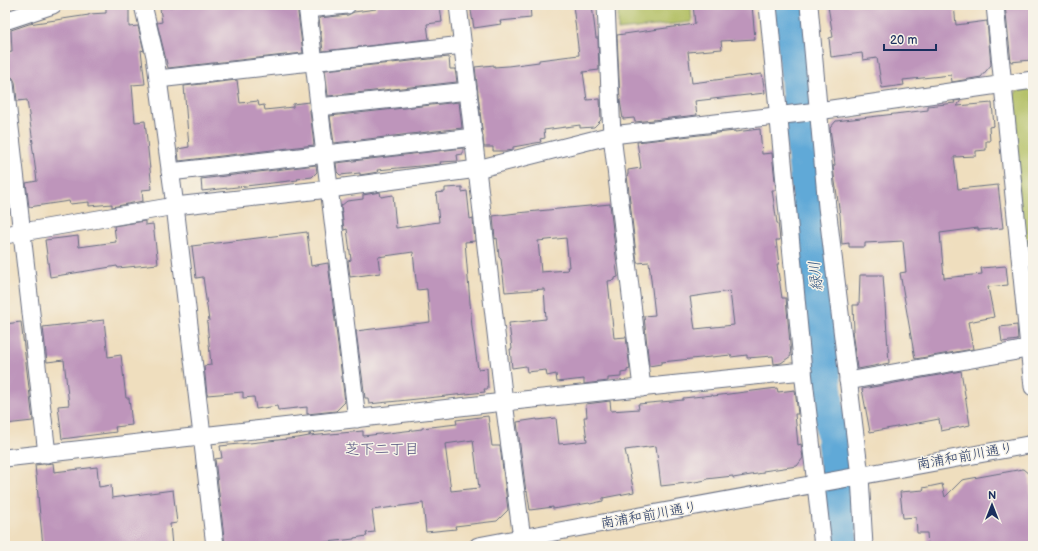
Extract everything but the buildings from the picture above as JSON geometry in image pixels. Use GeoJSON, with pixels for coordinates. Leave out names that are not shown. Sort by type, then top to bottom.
{"type":"FeatureCollection","features":[{"type":"Feature","properties":{"kind":"street"},"geometry":{"type":"LineString","coordinates":[[5,21],[53,5]]}},
{"type":"Feature","properties":{"kind":"street"},"geometry":{"type":"LineString","coordinates":[[143,5],[155,56],[175,206],[215,546]]}},
{"type":"Feature","properties":{"kind":"street"},"geometry":{"type":"LineString","coordinates":[[347,5],[307,7],[358,419]]}},
{"type":"Feature","properties":{"kind":"street"},"geometry":{"type":"LineString","coordinates":[[458,5],[504,402],[523,542]]}},
{"type":"Feature","properties":{"kind":"street"},"geometry":{"type":"LineString","coordinates":[[606,5],[612,135],[642,388]]}},
{"type":"Feature","properties":{"kind":"street"},"geometry":{"type":"LineString","coordinates":[[768,5],[803,371],[818,484],[823,546]]}},
{"type":"Feature","properties":{"kind":"street"},"geometry":{"type":"LineString","coordinates":[[809,5],[817,111],[848,381],[855,477],[864,546]]}},
{"type":"Feature","properties":{"kind":"street"},"geometry":{"type":"LineString","coordinates":[[995,5],[1003,84],[1027,266],[1033,387]]}},
{"type":"Feature","properties":{"kind":"street"},"geometry":{"type":"LineString","coordinates":[[158,79],[463,45]]}},
{"type":"Feature","properties":{"kind":"street"},"geometry":{"type":"LineString","coordinates":[[13,234],[175,206],[329,189],[477,169],[612,135],[817,111],[1033,80]]}},
{"type":"Feature","properties":{"kind":"street"},"geometry":{"type":"LineString","coordinates":[[5,84],[13,234],[47,454]]}},
{"type":"Feature","properties":{"kind":"street"},"geometry":{"type":"LineString","coordinates":[[319,108],[468,91]]}},
{"type":"Feature","properties":{"kind":"street"},"geometry":{"type":"LineString","coordinates":[[170,172],[474,137]]}},
{"type":"Feature","properties":{"kind":"street"},"geometry":{"type":"LineString","coordinates":[[848,381],[1031,348]]}},
{"type":"Feature","properties":{"kind":"street"},"geometry":{"type":"LineString","coordinates":[[5,458],[504,402],[803,371]]}},
{"type":"Feature","properties":{"kind":"street","name":"南浦和前川通り"},"geometry":{"type":"LineString","coordinates":[[478,546],[523,542],[818,484],[1033,444]]}},
{"type":"Feature","properties":{"kind":"green space"},"geometry":{"type":"Polygon","coordinates":[[[618,5],[691,5],[692,22],[618,30],[618,5]]]}},
{"type":"Feature","properties":{"kind":"green space"},"geometry":{"type":"Polygon","coordinates":[[[1033,88],[1033,258],[1025,251],[1008,101],[1017,91],[1033,88]]]}},
{"type":"Feature","properties":{"kind":"waterway","name":"緑川"},"geometry":{"type":"LineString","coordinates":[[789,5],[802,151],[843,546]]}},
{"type":"Feature","properties":{"kind":"district","name":"芝下二丁目"},"geometry":{"type":"Point","coordinates":[382,449]}}]}
